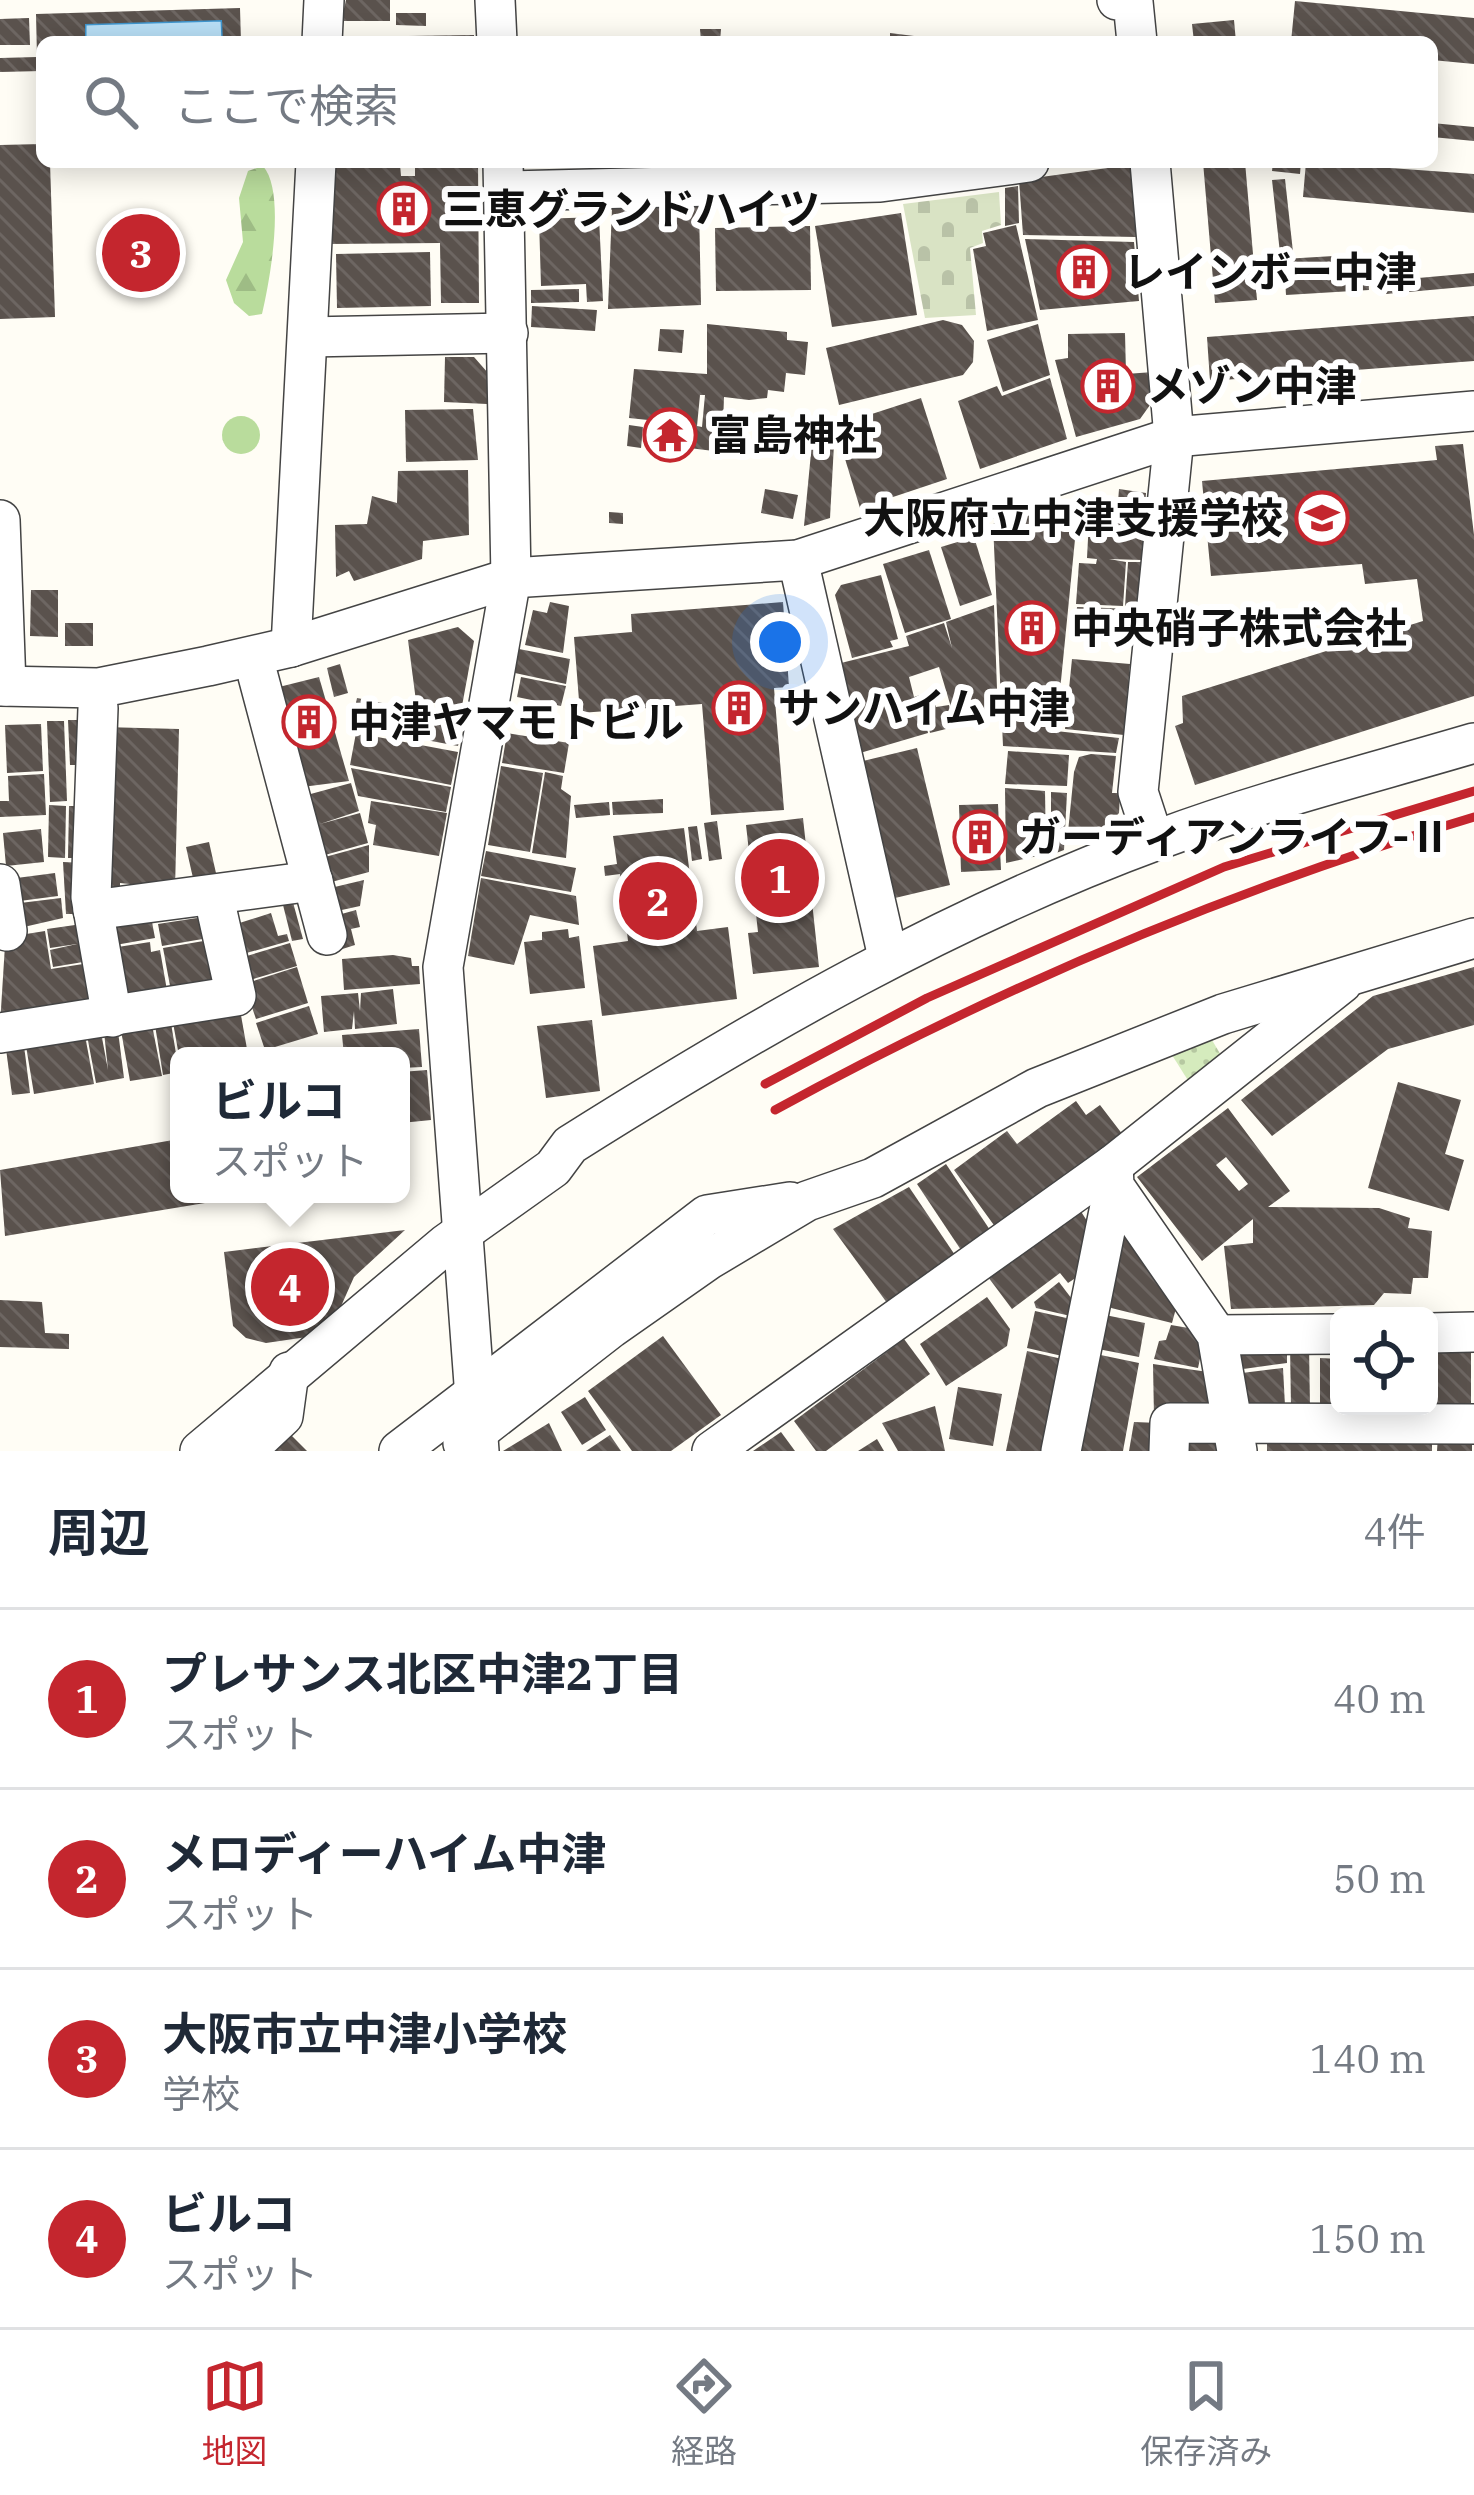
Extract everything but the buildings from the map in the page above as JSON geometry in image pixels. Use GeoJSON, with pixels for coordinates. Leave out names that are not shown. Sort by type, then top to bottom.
{"type":"FeatureCollection","features":[{"type":"Feature","properties":{"kind":"street"},"geometry":{"type":"LineString","coordinates":[[322,36],[324,0]]}},
{"type":"Feature","properties":{"kind":"street"},"geometry":{"type":"LineString","coordinates":[[495,0],[497,36]]}},
{"type":"Feature","properties":{"kind":"street"},"geometry":{"type":"LineString","coordinates":[[1125,1],[1135,36]]}},
{"type":"Feature","properties":{"kind":"street"},"geometry":{"type":"LineString","coordinates":[[291,647],[316,168]]}},
{"type":"Feature","properties":{"kind":"street"},"geometry":{"type":"LineString","coordinates":[[470,1444],[476,1389],[443,967],[511,578],[504,176],[880,182],[984,168]]}},
{"type":"Feature","properties":{"kind":"street"},"geometry":{"type":"LineString","coordinates":[[1151,168],[1174,436],[1138,792],[1154,841]]}},
{"type":"Feature","properties":{"kind":"street"},"geometry":{"type":"LineString","coordinates":[[308,337],[508,333]]}},
{"type":"Feature","properties":{"kind":"street"},"geometry":{"type":"LineString","coordinates":[[0,520],[3,686],[98,688],[211,681],[291,647],[511,578],[798,560],[1174,436],[1474,412]]}},
{"type":"Feature","properties":{"kind":"street"},"geometry":{"type":"LineString","coordinates":[[798,560],[888,957]]}},
{"type":"Feature","properties":{"kind":"street"},"geometry":{"type":"LineString","coordinates":[[258,676],[327,935]]}},
{"type":"Feature","properties":{"kind":"street"},"geometry":{"type":"LineString","coordinates":[[98,708],[94,910],[112,1017]]}},
{"type":"Feature","properties":{"kind":"street"},"geometry":{"type":"LineString","coordinates":[[200,1451],[465,1229],[553,1168],[570,1144],[754,1029],[888,957],[1154,841],[1474,743]]}},
{"type":"Feature","properties":{"kind":"street"},"geometry":{"type":"LineString","coordinates":[[94,910],[214,898],[313,881]]}},
{"type":"Feature","properties":{"kind":"street"},"geometry":{"type":"LineString","coordinates":[[0,884],[7,932]]}},
{"type":"Feature","properties":{"kind":"street"},"geometry":{"type":"LineString","coordinates":[[0,1033],[236,996],[214,898]]}},
{"type":"Feature","properties":{"kind":"street"},"geometry":{"type":"LineString","coordinates":[[398,1451],[707,1215],[807,1201],[873,1178],[1037,1088],[1223,1014],[1360,968],[1474,938]]}},
{"type":"Feature","properties":{"kind":"street"},"geometry":{"type":"LineString","coordinates":[[712,1451],[1113,1176],[1360,968]]}},
{"type":"Feature","properties":{"kind":"street"},"geometry":{"type":"LineString","coordinates":[[1113,1176],[1217,1335],[1235,1436]]}},
{"type":"Feature","properties":{"kind":"street"},"geometry":{"type":"LineString","coordinates":[[1061,1451],[1113,1176]]}},
{"type":"Feature","properties":{"kind":"street"},"geometry":{"type":"LineString","coordinates":[[470,1444],[708,1260],[807,1201]]}},
{"type":"Feature","properties":{"kind":"street"},"geometry":{"type":"LineString","coordinates":[[1438,1333],[1474,1332]]}},
{"type":"Feature","properties":{"kind":"street"},"geometry":{"type":"LineString","coordinates":[[1217,1335],[1330,1334]]}},
{"type":"Feature","properties":{"kind":"street"},"geometry":{"type":"LineString","coordinates":[[246,1451],[283,1416],[289,1372]]}},
{"type":"Feature","properties":{"kind":"street"},"geometry":{"type":"LineString","coordinates":[[1169,1451],[1170,1423],[1235,1436],[1474,1424]]}},
{"type":"Feature","properties":{"kind":"green space"},"geometry":{"type":"Polygon","coordinates":[[[264,168],[275,215],[262,314],[249,316],[234,303],[226,280],[243,242],[239,198],[248,171],[264,168]]]}},
{"type":"Feature","properties":{"kind":"green space"},"geometry":{"type":"Polygon","coordinates":[[[999,192],[1001,225],[982,231],[983,243],[970,248],[976,315],[925,318],[903,204],[999,192]]]}},
{"type":"Feature","properties":{"kind":"green space"},"geometry":{"type":"Polygon","coordinates":[[[241,416],[255,421],[260,435],[255,449],[241,454],[227,449],[222,435],[227,421],[241,416]]]}},
{"type":"Feature","properties":{"kind":"green space"},"geometry":{"type":"Polygon","coordinates":[[[1212,1040],[1222,1057],[1189,1082],[1172,1055],[1212,1040]]]}},
{"type":"Feature","properties":{"kind":"water"},"geometry":{"type":"Polygon","coordinates":[[[222,20],[223,36],[85,36],[85,24],[222,20]]]}},
{"type":"Feature","properties":{"kind":"railway"},"geometry":{"type":"LineString","coordinates":[[765,1084],[927,998],[1224,867],[1474,791]]}},
{"type":"Feature","properties":{"kind":"railway"},"geometry":{"type":"LineString","coordinates":[[775,1110],[945,1023],[1117,945],[1293,876],[1474,817]]}},
{"type":"Feature","properties":{"kind":"place","name":"三恵グランドハイツ"},"geometry":{"type":"Point","coordinates":[404,209]}},
{"type":"Feature","properties":{"kind":"place","name":"大阪市立中津小学校"},"geometry":{"type":"Point","coordinates":[141,253]}},
{"type":"Feature","properties":{"kind":"place","name":"レインボー中津"},"geometry":{"type":"Point","coordinates":[1084,272]}},
{"type":"Feature","properties":{"kind":"place","name":"メゾン中津"},"geometry":{"type":"Point","coordinates":[1108,386]}},
{"type":"Feature","properties":{"kind":"place","name":"富島神社"},"geometry":{"type":"Point","coordinates":[670,435]}},
{"type":"Feature","properties":{"kind":"place","name":"大阪府立中津支援学校"},"geometry":{"type":"Point","coordinates":[1322,518]}},
{"type":"Feature","properties":{"kind":"place","name":"中央硝子株式会社"},"geometry":{"type":"Point","coordinates":[1032,628]}},
{"type":"Feature","properties":{"kind":"place","name":"サンハイム中津"},"geometry":{"type":"Point","coordinates":[739,708]}},
{"type":"Feature","properties":{"kind":"place","name":"中津ヤマモトビル"},"geometry":{"type":"Point","coordinates":[309,722]}},
{"type":"Feature","properties":{"kind":"place","name":"ガーディアンライフ-Ⅱ"},"geometry":{"type":"Point","coordinates":[980,837]}},
{"type":"Feature","properties":{"kind":"place","name":"プレサンス北区中津2丁目"},"geometry":{"type":"Point","coordinates":[780,878]}},
{"type":"Feature","properties":{"kind":"place","name":"メロディーハイム中津"},"geometry":{"type":"Point","coordinates":[658,901]}},
{"type":"Feature","properties":{"kind":"place","name":"ビルコ"},"geometry":{"type":"Point","coordinates":[290,1287]}}]}
